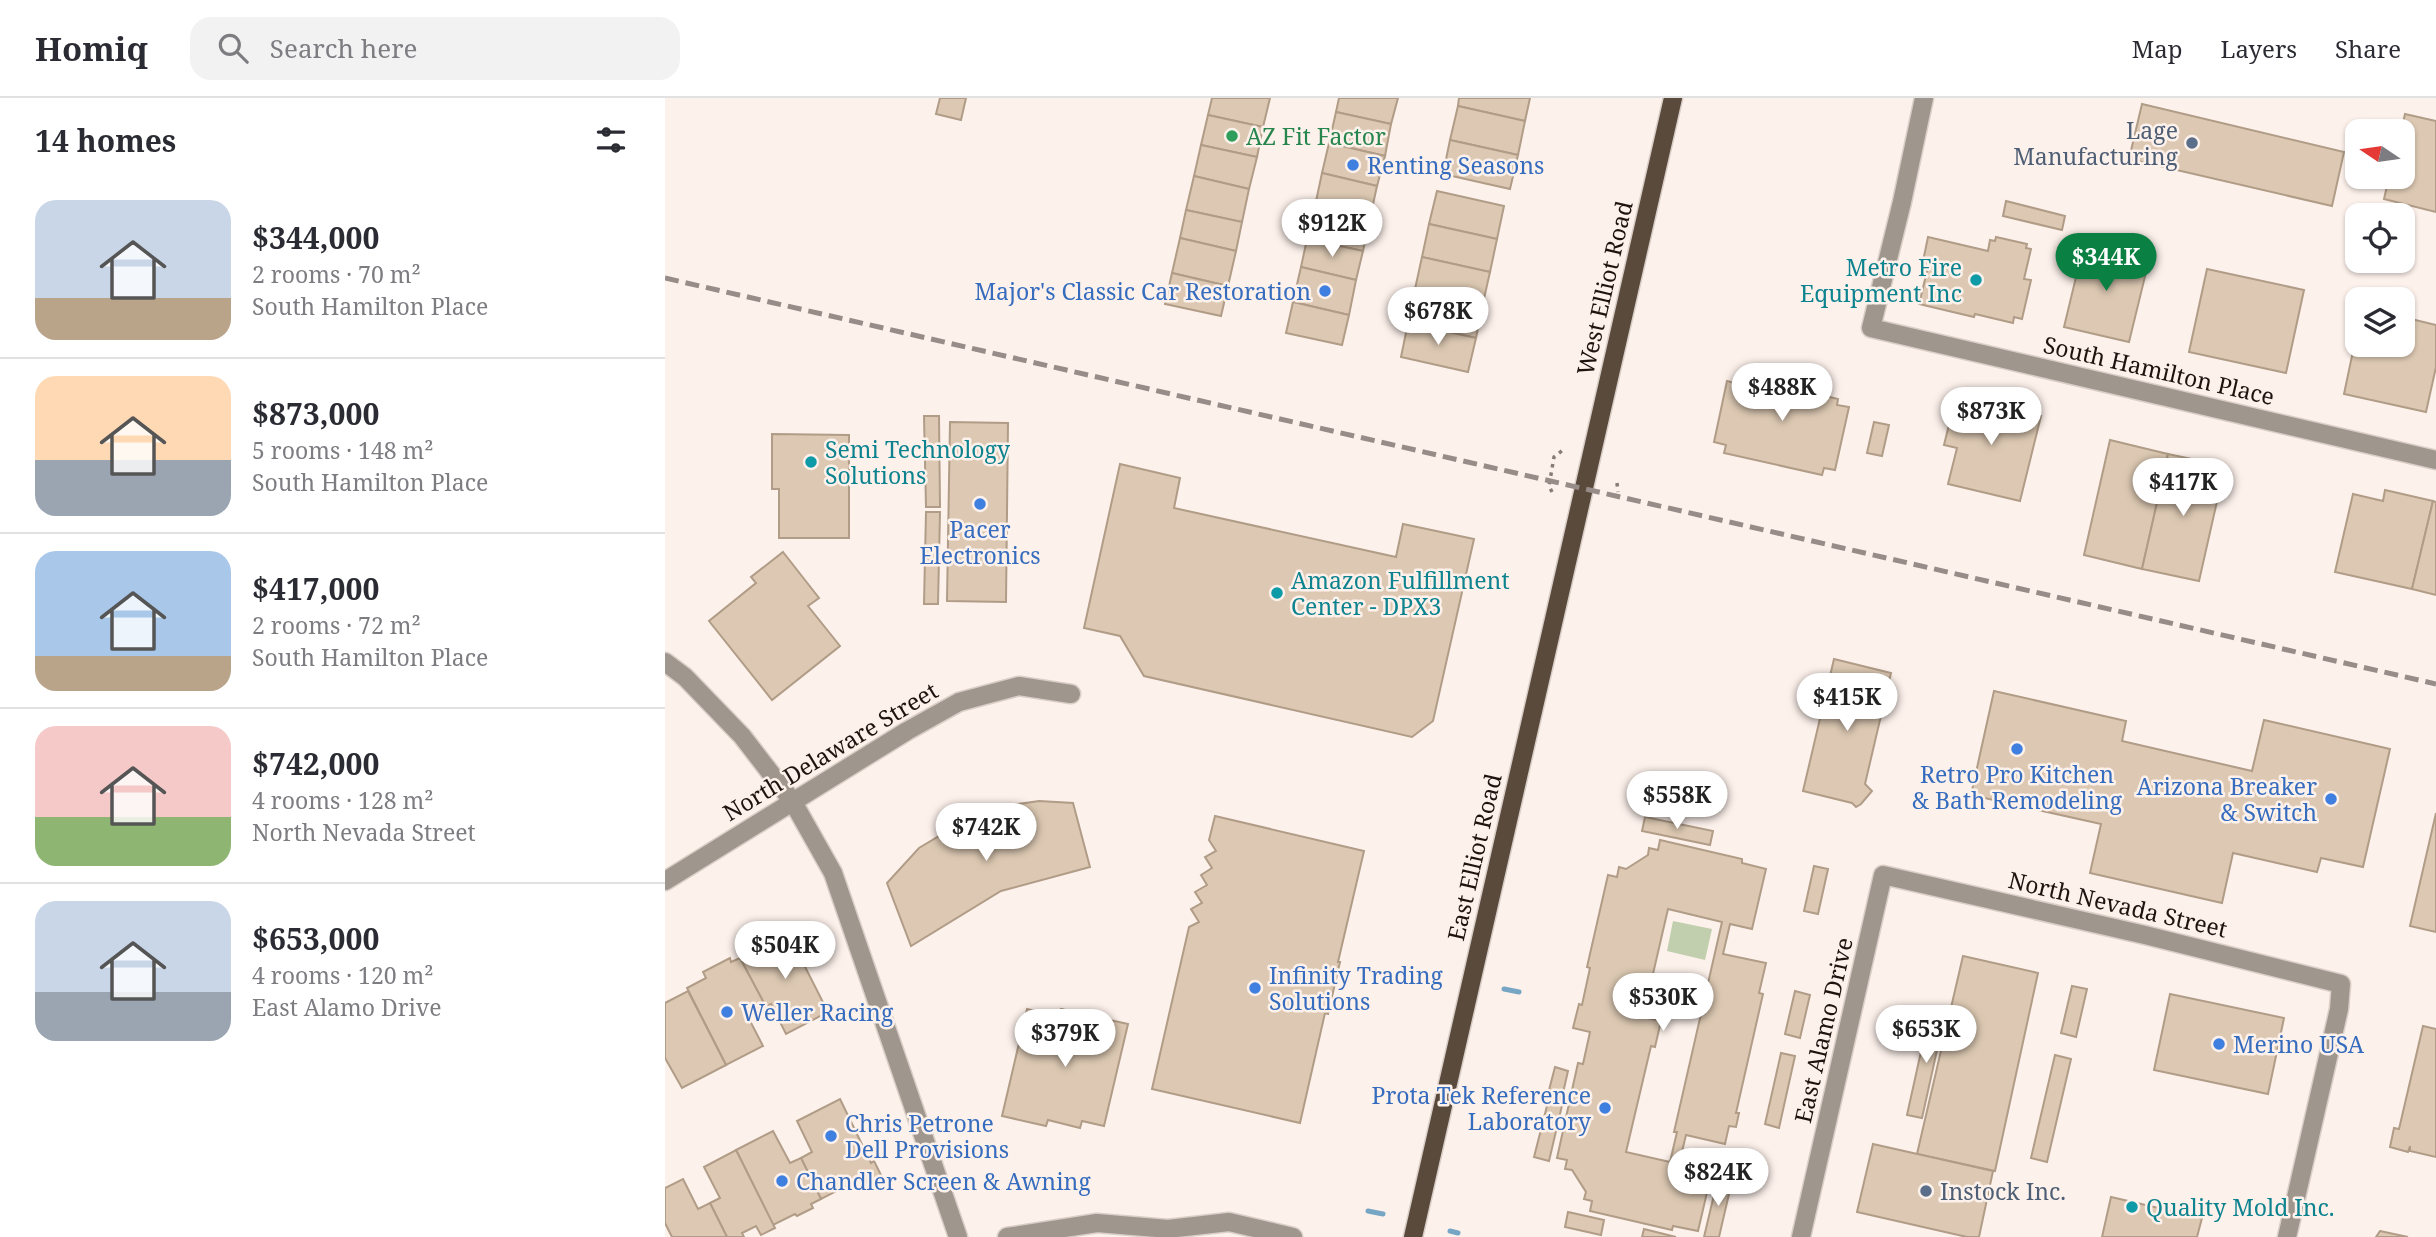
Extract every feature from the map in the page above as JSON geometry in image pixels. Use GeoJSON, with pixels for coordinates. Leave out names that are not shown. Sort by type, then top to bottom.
{"type":"FeatureCollection","features":[{"type":"Feature","properties":{"kind":"main road","name":"West Elliot Road"},"geometry":{"type":"LineString","coordinates":[[1583,488],[1673,98]]}},
{"type":"Feature","properties":{"kind":"main road","name":"East Elliot Road"},"geometry":{"type":"LineString","coordinates":[[1413,1237],[1583,488]]}},
{"type":"Feature","properties":{"kind":"street","name":"South Hamilton Place"},"geometry":{"type":"LineString","coordinates":[[1924,98],[1871,328],[2436,460]]}},
{"type":"Feature","properties":{"kind":"street"},"geometry":{"type":"LineString","coordinates":[[665,662],[685,677],[742,736],[793,802],[833,873],[958,1237]]}},
{"type":"Feature","properties":{"kind":"street","name":"North Delaware Street"},"geometry":{"type":"LineString","coordinates":[[665,881],[907,731],[959,702],[1019,686],[1071,694]]}},
{"type":"Feature","properties":{"kind":"street","name":"North Nevada Street"},"geometry":{"type":"LineString","coordinates":[[1883,874],[2341,984],[2339,1009],[2287,1237]]}},
{"type":"Feature","properties":{"kind":"street","name":"East Alamo Drive"},"geometry":{"type":"LineString","coordinates":[[1801,1237],[1883,874]]}},
{"type":"Feature","properties":{"kind":"street"},"geometry":{"type":"LineString","coordinates":[[1007,1237],[1097,1223],[1168,1228],[1229,1222],[1293,1237]]}},
{"type":"Feature","properties":{"kind":"street"},"geometry":{"type":"LineString","coordinates":[[1168,1228],[1185,1237]]}},
{"type":"Feature","properties":{"kind":"path"},"geometry":{"type":"LineString","coordinates":[[1552,492],[1549,486],[1554,457],[1563,450]]}},
{"type":"Feature","properties":{"kind":"path"},"geometry":{"type":"LineString","coordinates":[[1616,483],[1618,492]]}},
{"type":"Feature","properties":{"kind":"green space"},"geometry":{"type":"Polygon","coordinates":[[[1673,921],[1712,929],[1705,960],[1667,951],[1673,921]]]}},
{"type":"Feature","properties":{"kind":"building"},"geometry":{"type":"Polygon","coordinates":[[[940,98],[966,98],[961,120],[936,114],[940,98]]]}},
{"type":"Feature","properties":{"kind":"building"},"geometry":{"type":"Polygon","coordinates":[[[1212,98],[1270,98],[1263,127],[1208,115],[1212,98]]]}},
{"type":"Feature","properties":{"kind":"building"},"geometry":{"type":"Polygon","coordinates":[[[1339,98],[1398,98],[1391,124],[1336,112],[1339,98]]]}},
{"type":"Feature","properties":{"kind":"building"},"geometry":{"type":"Polygon","coordinates":[[[1459,98],[1530,98],[1525,121],[1458,106],[1459,98]]]}},
{"type":"Feature","properties":{"kind":"building"},"geometry":{"type":"Polygon","coordinates":[[[2142,104],[2344,152],[2332,206],[2129,159],[2142,104]]]}},
{"type":"Feature","properties":{"kind":"building"},"geometry":{"type":"Polygon","coordinates":[[[1458,106],[1525,121],[1518,155],[1450,140],[1458,106]]]}},
{"type":"Feature","properties":{"kind":"building"},"geometry":{"type":"Polygon","coordinates":[[[1336,112],[1391,124],[1385,156],[1329,143],[1336,112]]]}},
{"type":"Feature","properties":{"kind":"building"},"geometry":{"type":"Polygon","coordinates":[[[2405,114],[2436,121],[2436,212],[2415,207],[2415,203],[2384,199],[2386,189],[2415,189],[2415,119],[2404,119],[2405,114]]]}},
{"type":"Feature","properties":{"kind":"building","name":"AZ Fit Factor"},"geometry":{"type":"Polygon","coordinates":[[[1208,115],[1263,127],[1257,157],[1201,145],[1208,115]]]}},
{"type":"Feature","properties":{"kind":"building"},"geometry":{"type":"Polygon","coordinates":[[[1450,140],[1518,155],[1510,189],[1443,174],[1450,140]]]}},
{"type":"Feature","properties":{"kind":"building","name":"Renting Seasons"},"geometry":{"type":"Polygon","coordinates":[[[1329,143],[1385,156],[1377,186],[1322,173],[1329,143]]]}},
{"type":"Feature","properties":{"kind":"building"},"geometry":{"type":"Polygon","coordinates":[[[1201,145],[1257,157],[1249,189],[1194,176],[1201,145]]]}},
{"type":"Feature","properties":{"kind":"building"},"geometry":{"type":"Polygon","coordinates":[[[1322,173],[1377,186],[1370,218],[1315,206],[1322,173]]]}},
{"type":"Feature","properties":{"kind":"building"},"geometry":{"type":"Polygon","coordinates":[[[1194,176],[1249,189],[1242,222],[1186,210],[1194,176]]]}},
{"type":"Feature","properties":{"kind":"building"},"geometry":{"type":"Polygon","coordinates":[[[1437,191],[1504,206],[1497,239],[1429,224],[1437,191]]]}},
{"type":"Feature","properties":{"kind":"building"},"geometry":{"type":"Polygon","coordinates":[[[2006,201],[2065,216],[2062,230],[2003,216],[2006,201]]]}},
{"type":"Feature","properties":{"kind":"building"},"geometry":{"type":"Polygon","coordinates":[[[1315,206],[1370,218],[1363,251],[1307,239],[1315,206]]]}},
{"type":"Feature","properties":{"kind":"building"},"geometry":{"type":"Polygon","coordinates":[[[1186,210],[1242,222],[1236,251],[1180,238],[1186,210]]]}},
{"type":"Feature","properties":{"kind":"building"},"geometry":{"type":"Polygon","coordinates":[[[1429,224],[1497,239],[1490,272],[1422,257],[1429,224]]]}},
{"type":"Feature","properties":{"kind":"building","name":"Metro Fire Equipment Inc"},"geometry":{"type":"Polygon","coordinates":[[[1928,237],[1988,251],[1990,240],[1995,241],[1996,237],[2027,244],[2026,248],[2031,249],[2024,279],[2031,280],[2022,319],[2014,317],[2013,323],[1919,304],[1928,267],[1922,266],[1928,237]]]}},
{"type":"Feature","properties":{"kind":"building"},"geometry":{"type":"Polygon","coordinates":[[[1180,238],[1236,251],[1228,286],[1172,273],[1180,238]]]}},
{"type":"Feature","properties":{"kind":"building"},"geometry":{"type":"Polygon","coordinates":[[[1307,239],[1363,251],[1356,280],[1301,267],[1307,239]]]}},
{"type":"Feature","properties":{"kind":"building"},"geometry":{"type":"Polygon","coordinates":[[[2084,244],[2149,260],[2129,342],[2064,327],[2084,244]]]}},
{"type":"Feature","properties":{"kind":"building"},"geometry":{"type":"Polygon","coordinates":[[[1422,257],[1490,272],[1483,303],[1415,289],[1422,257]]]}},
{"type":"Feature","properties":{"kind":"building","name":"Major's Classic Car Restoration"},"geometry":{"type":"Polygon","coordinates":[[[1301,267],[1356,280],[1349,315],[1293,302],[1301,267]]]}},
{"type":"Feature","properties":{"kind":"building"},"geometry":{"type":"Polygon","coordinates":[[[2207,269],[2304,290],[2286,373],[2189,352],[2207,269]]]}},
{"type":"Feature","properties":{"kind":"building"},"geometry":{"type":"Polygon","coordinates":[[[1172,273],[1228,286],[1221,316],[1165,304],[1172,273]]]}},
{"type":"Feature","properties":{"kind":"building"},"geometry":{"type":"Polygon","coordinates":[[[1415,289],[1483,303],[1476,338],[1408,323],[1415,289]]]}},
{"type":"Feature","properties":{"kind":"building"},"geometry":{"type":"Polygon","coordinates":[[[1293,302],[1349,315],[1342,345],[1286,333],[1293,302]]]}},
{"type":"Feature","properties":{"kind":"building"},"geometry":{"type":"Polygon","coordinates":[[[2415,320],[2436,325],[2436,367],[2426,412],[2344,394],[2352,357],[2415,357],[2415,320]]]}},
{"type":"Feature","properties":{"kind":"building"},"geometry":{"type":"Polygon","coordinates":[[[1408,323],[1476,338],[1468,372],[1401,357],[1408,323]]]}},
{"type":"Feature","properties":{"kind":"building"},"geometry":{"type":"Polygon","coordinates":[[[1758,372],[1823,387],[1821,395],[1838,399],[1837,405],[1849,407],[1835,470],[1824,468],[1822,475],[1724,453],[1726,445],[1714,442],[1727,381],[1739,384],[1741,376],[1757,380],[1758,372]]]}},
{"type":"Feature","properties":{"kind":"building"},"geometry":{"type":"Polygon","coordinates":[[[1956,396],[2041,416],[2020,501],[1948,484],[1957,448],[1944,445],[1956,396]]]}},
{"type":"Feature","properties":{"kind":"building"},"geometry":{"type":"Polygon","coordinates":[[[924,416],[939,416],[940,507],[926,507],[924,416]]]}},
{"type":"Feature","properties":{"kind":"building"},"geometry":{"type":"Polygon","coordinates":[[[950,422],[1008,423],[1006,602],[947,601],[950,422]]]}},
{"type":"Feature","properties":{"kind":"building"},"geometry":{"type":"Polygon","coordinates":[[[1874,422],[1889,425],[1882,456],[1867,453],[1874,422]]]}},
{"type":"Feature","properties":{"kind":"building","name":"Semi Technology Solutions"},"geometry":{"type":"Polygon","coordinates":[[[772,434],[849,435],[849,538],[779,538],[779,489],[772,489],[772,434]]]}},
{"type":"Feature","properties":{"kind":"building"},"geometry":{"type":"Polygon","coordinates":[[[2110,440],[2168,454],[2142,569],[2084,555],[2110,440]]]}},
{"type":"Feature","properties":{"kind":"building"},"geometry":{"type":"Polygon","coordinates":[[[2168,454],[2225,466],[2199,581],[2142,569],[2168,454]]]}},
{"type":"Feature","properties":{"kind":"building","name":"Amazon Fulfillment Center - DPX3"},"geometry":{"type":"Polygon","coordinates":[[[1120,464],[1180,478],[1174,508],[1396,557],[1403,524],[1474,539],[1433,721],[1412,737],[1144,676],[1120,636],[1084,628],[1120,464]]]}},
{"type":"Feature","properties":{"kind":"building"},"geometry":{"type":"Polygon","coordinates":[[[2385,490],[2433,501],[2412,589],[2335,572],[2353,494],[2383,501],[2385,490]]]}},
{"type":"Feature","properties":{"kind":"building"},"geometry":{"type":"Polygon","coordinates":[[[2433,501],[2436,502],[2436,595],[2412,589],[2433,501]]]}},
{"type":"Feature","properties":{"kind":"building"},"geometry":{"type":"Polygon","coordinates":[[[926,512],[940,512],[938,604],[924,604],[926,512]]]}},
{"type":"Feature","properties":{"kind":"building"},"geometry":{"type":"Polygon","coordinates":[[[783,552],[819,598],[808,606],[840,646],[772,700],[709,621],[756,583],[751,577],[783,552]]]}},
{"type":"Feature","properties":{"kind":"building"},"geometry":{"type":"Polygon","coordinates":[[[1834,659],[1891,673],[1865,784],[1872,791],[1856,807],[1852,803],[1803,791],[1834,659]]]}},
{"type":"Feature","properties":{"kind":"building"},"geometry":{"type":"Polygon","coordinates":[[[1994,691],[2126,721],[2122,741],[2252,771],[2264,720],[2390,749],[2363,867],[2321,858],[2317,872],[2233,853],[2222,903],[2090,873],[2101,824],[1971,795],[1994,691]]]}},
{"type":"Feature","properties":{"kind":"building"},"geometry":{"type":"Polygon","coordinates":[[[1039,801],[1073,803],[1090,867],[1001,891],[911,946],[887,883],[919,848],[956,826],[998,807],[1039,801]]]}},
{"type":"Feature","properties":{"kind":"building"},"geometry":{"type":"Polygon","coordinates":[[[2436,813],[2436,932],[2410,926],[2436,813]]]}},
{"type":"Feature","properties":{"kind":"building","name":"Infinity Trading Solutions"},"geometry":{"type":"Polygon","coordinates":[[[1215,816],[1364,851],[1328,1014],[1325,1013],[1300,1123],[1152,1089],[1189,927],[1199,922],[1191,909],[1202,903],[1195,892],[1207,885],[1201,875],[1212,868],[1205,857],[1216,851],[1209,840],[1215,816]]]}},
{"type":"Feature","properties":{"kind":"building"},"geometry":{"type":"Polygon","coordinates":[[[1645,817],[1713,831],[1710,845],[1642,831],[1645,817]]]}},
{"type":"Feature","properties":{"kind":"building"},"geometry":{"type":"Polygon","coordinates":[[[1660,840],[1742,859],[1742,863],[1766,869],[1752,929],[1730,924],[1723,954],[1766,963],[1759,993],[1763,994],[1736,1113],[1739,1113],[1736,1127],[1729,1126],[1725,1144],[1686,1135],[1679,1164],[1712,1171],[1698,1231],[1673,1226],[1672,1230],[1590,1211],[1592,1201],[1584,1199],[1586,1192],[1572,1170],[1565,1169],[1567,1160],[1557,1158],[1578,1063],[1583,1064],[1590,1032],[1573,1028],[1579,1004],[1582,1005],[1590,968],[1587,967],[1608,875],[1617,877],[1619,867],[1626,869],[1648,855],[1649,848],[1658,850],[1660,840]],[[1668,909],[1643,1017],[1661,1021],[1655,1047],[1651,1046],[1626,1152],[1670,1162],[1677,1132],[1674,1132],[1722,922],[1668,909]]]}},
{"type":"Feature","properties":{"kind":"building"},"geometry":{"type":"Polygon","coordinates":[[[1814,866],[1828,869],[1818,914],[1804,911],[1814,866]]]}},
{"type":"Feature","properties":{"kind":"building"},"geometry":{"type":"Polygon","coordinates":[[[790,925],[803,949],[797,951],[828,1012],[786,1034],[771,1004],[766,1007],[740,958],[774,940],[771,935],[790,925]]]}},
{"type":"Feature","properties":{"kind":"building"},"geometry":{"type":"Polygon","coordinates":[[[1963,956],[2038,973],[1995,1171],[1917,1154],[1963,956]]]}},
{"type":"Feature","properties":{"kind":"building","name":"Weller Racing"},"geometry":{"type":"Polygon","coordinates":[[[730,958],[731,962],[740,958],[766,1007],[748,1017],[763,1046],[726,1065],[687,988],[706,978],[703,972],[730,958]]]}},
{"type":"Feature","properties":{"kind":"building"},"geometry":{"type":"Polygon","coordinates":[[[2072,986],[2087,989],[2076,1037],[2061,1033],[2072,986]]]}},
{"type":"Feature","properties":{"kind":"building"},"geometry":{"type":"Polygon","coordinates":[[[688,991],[726,1065],[682,1088],[665,1058],[665,1003],[688,991]]]}},
{"type":"Feature","properties":{"kind":"building"},"geometry":{"type":"Polygon","coordinates":[[[1795,991],[1810,995],[1800,1038],[1785,1034],[1795,991]]]}},
{"type":"Feature","properties":{"kind":"building","name":"Merino USA"},"geometry":{"type":"Polygon","coordinates":[[[2170,994],[2284,1018],[2268,1094],[2154,1070],[2170,994]]]}},
{"type":"Feature","properties":{"kind":"building"},"geometry":{"type":"Polygon","coordinates":[[[1027,1009],[1059,1016],[1061,1009],[1128,1024],[1104,1126],[1082,1121],[1080,1128],[1048,1120],[1046,1126],[1002,1116],[1027,1009]]]}},
{"type":"Feature","properties":{"kind":"building"},"geometry":{"type":"Polygon","coordinates":[[[1930,1011],[1945,1014],[1922,1118],[1907,1115],[1930,1011]]]}},
{"type":"Feature","properties":{"kind":"building"},"geometry":{"type":"Polygon","coordinates":[[[2423,1026],[2436,1029],[2436,1157],[2410,1151],[2410,1146],[2408,1152],[2390,1147],[2394,1128],[2399,1129],[2423,1026]]]}},
{"type":"Feature","properties":{"kind":"building"},"geometry":{"type":"Polygon","coordinates":[[[1781,1053],[1795,1056],[1779,1128],[1765,1124],[1781,1053]]]}},
{"type":"Feature","properties":{"kind":"building"},"geometry":{"type":"Polygon","coordinates":[[[2055,1055],[2071,1059],[2047,1162],[2031,1158],[2055,1055]]]}},
{"type":"Feature","properties":{"kind":"building"},"geometry":{"type":"Polygon","coordinates":[[[1555,1067],[1568,1071],[1563,1093],[1549,1090],[1555,1067]]]}},
{"type":"Feature","properties":{"kind":"building"},"geometry":{"type":"Polygon","coordinates":[[[1550,1094],[1564,1097],[1549,1161],[1534,1157],[1550,1094]]]}},
{"type":"Feature","properties":{"kind":"building","name":"Chris Petrone Dell Provisions"},"geometry":{"type":"Polygon","coordinates":[[[840,1099],[871,1163],[874,1161],[882,1177],[868,1184],[864,1177],[821,1199],[801,1158],[812,1152],[797,1121],[840,1099]]]}},
{"type":"Feature","properties":{"kind":"building","name":"Chandler Screen & Awning"},"geometry":{"type":"Polygon","coordinates":[[[773,1131],[790,1163],[801,1158],[821,1199],[811,1204],[813,1208],[773,1225],[736,1150],[773,1131]]]}},
{"type":"Feature","properties":{"kind":"building","name":"Instock Inc."},"geometry":{"type":"Polygon","coordinates":[[[1873,1144],[1993,1171],[1979,1237],[1967,1237],[1857,1212],[1873,1144]]]}},
{"type":"Feature","properties":{"kind":"building"},"geometry":{"type":"Polygon","coordinates":[[[736,1150],[775,1228],[761,1235],[756,1226],[742,1233],[744,1237],[727,1237],[710,1203],[720,1198],[704,1167],[736,1150]]]}},
{"type":"Feature","properties":{"kind":"building"},"geometry":{"type":"Polygon","coordinates":[[[1718,1178],[1732,1181],[1719,1237],[1704,1237],[1718,1178]]]}},
{"type":"Feature","properties":{"kind":"building"},"geometry":{"type":"Polygon","coordinates":[[[683,1179],[698,1209],[710,1203],[727,1237],[672,1237],[665,1223],[665,1188],[683,1179]]]}},
{"type":"Feature","properties":{"kind":"building","name":"Quality Mold Inc."},"geometry":{"type":"Polygon","coordinates":[[[2111,1197],[2202,1218],[2197,1237],[2102,1237],[2111,1197]]]}},
{"type":"Feature","properties":{"kind":"building"},"geometry":{"type":"Polygon","coordinates":[[[1568,1212],[1604,1220],[1601,1235],[1565,1227],[1568,1212]]]}},
{"type":"Feature","properties":{"kind":"building"},"geometry":{"type":"Polygon","coordinates":[[[1644,1229],[1676,1237],[1642,1237],[1644,1229]]]}},
{"type":"Feature","properties":{"kind":"building"},"geometry":{"type":"Polygon","coordinates":[[[2380,1231],[2408,1237],[2376,1237],[2380,1231]]]}},
{"type":"Feature","properties":{"kind":"waterway"},"geometry":{"type":"LineString","coordinates":[[1504,989],[1519,992]]}},
{"type":"Feature","properties":{"kind":"waterway"},"geometry":{"type":"LineString","coordinates":[[1368,1211],[1383,1214]]}},
{"type":"Feature","properties":{"kind":"waterway"},"geometry":{"type":"LineString","coordinates":[[1450,1231],[1458,1233]]}},
{"type":"Feature","properties":{"kind":"railway"},"geometry":{"type":"LineString","coordinates":[[665,278],[2436,684]]}},
{"type":"Feature","properties":{"kind":"place","name":"AZ Fit Factor"},"geometry":{"type":"Point","coordinates":[1232,136]}},
{"type":"Feature","properties":{"kind":"place","name":"Lage Manufacturing"},"geometry":{"type":"Point","coordinates":[2192,143]}},
{"type":"Feature","properties":{"kind":"place","name":"Renting Seasons"},"geometry":{"type":"Point","coordinates":[1353,165]}},
{"type":"Feature","properties":{"kind":"place","name":"Metro Fire Equipment Inc"},"geometry":{"type":"Point","coordinates":[1976,280]}},
{"type":"Feature","properties":{"kind":"place","name":"Major's Classic Car Restoration"},"geometry":{"type":"Point","coordinates":[1325,291]}},
{"type":"Feature","properties":{"kind":"place","name":"Semi Technology Solutions"},"geometry":{"type":"Point","coordinates":[811,462]}},
{"type":"Feature","properties":{"kind":"place","name":"Pacer Electronics"},"geometry":{"type":"Point","coordinates":[980,504]}},
{"type":"Feature","properties":{"kind":"place","name":"Amazon Fulfillment Center - DPX3"},"geometry":{"type":"Point","coordinates":[1277,593]}},
{"type":"Feature","properties":{"kind":"place","name":"Retro Pro Kitchen & Bath Remodeling"},"geometry":{"type":"Point","coordinates":[2017,749]}},
{"type":"Feature","properties":{"kind":"place","name":"Arizona Breaker & Switch"},"geometry":{"type":"Point","coordinates":[2331,799]}},
{"type":"Feature","properties":{"kind":"place","name":"Infinity Trading Solutions"},"geometry":{"type":"Point","coordinates":[1255,988]}},
{"type":"Feature","properties":{"kind":"place","name":"Weller Racing"},"geometry":{"type":"Point","coordinates":[727,1012]}},
{"type":"Feature","properties":{"kind":"place","name":"Merino USA"},"geometry":{"type":"Point","coordinates":[2219,1044]}},
{"type":"Feature","properties":{"kind":"place","name":"Prota Tek Reference Laboratory"},"geometry":{"type":"Point","coordinates":[1605,1108]}},
{"type":"Feature","properties":{"kind":"place","name":"Chris Petrone Dell Provisions"},"geometry":{"type":"Point","coordinates":[831,1136]}},
{"type":"Feature","properties":{"kind":"place","name":"Chandler Screen & Awning"},"geometry":{"type":"Point","coordinates":[782,1181]}},
{"type":"Feature","properties":{"kind":"place","name":"Instock Inc."},"geometry":{"type":"Point","coordinates":[1926,1191]}},
{"type":"Feature","properties":{"kind":"place","name":"Quality Mold Inc."},"geometry":{"type":"Point","coordinates":[2132,1207]}}]}
